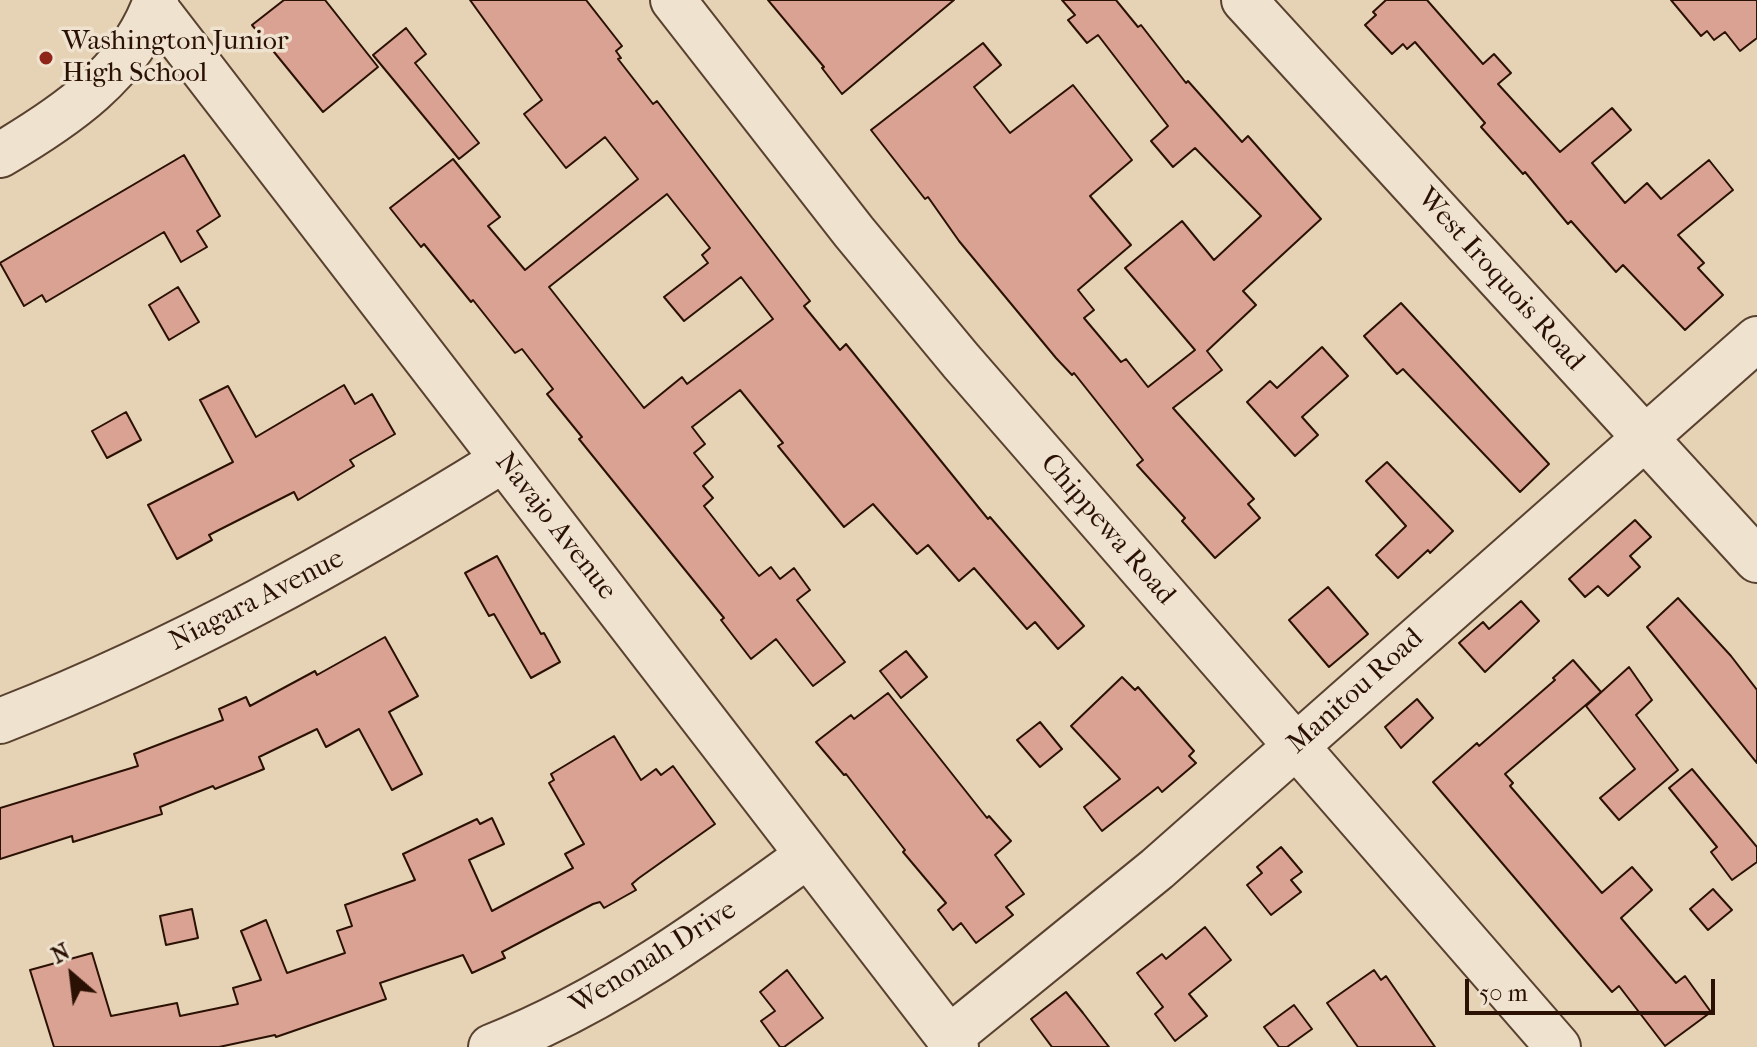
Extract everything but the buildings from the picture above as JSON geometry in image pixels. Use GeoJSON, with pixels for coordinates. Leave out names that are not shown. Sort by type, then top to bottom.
{"type":"FeatureCollection","features":[{"type":"Feature","properties":{"kind":"street","name":"Chippewa Road"},"geometry":{"type":"LineString","coordinates":[[673,0],[854,232],[932,326],[1558,1047]]}},
{"type":"Feature","properties":{"kind":"street","name":"West Iroquois Road"},"geometry":{"type":"LineString","coordinates":[[1244,0],[1757,560]]}},
{"type":"Feature","properties":{"kind":"street"},"geometry":{"type":"LineString","coordinates":[[0,155],[58,120],[96,88],[134,43],[155,3]]}},
{"type":"Feature","properties":{"kind":"street","name":"Navajo Avenue"},"geometry":{"type":"LineString","coordinates":[[155,3],[953,1042]]}},
{"type":"Feature","properties":{"kind":"street","name":"Manitou Road"},"geometry":{"type":"LineString","coordinates":[[953,1042],[1141,882],[1757,339]]}},
{"type":"Feature","properties":{"kind":"street","name":"Niagara Avenue"},"geometry":{"type":"LineString","coordinates":[[0,721],[110,675],[269,598],[360,548],[503,460]]}},
{"type":"Feature","properties":{"kind":"street","name":"Wenonah Drive"},"geometry":{"type":"LineString","coordinates":[[491,1047],[624,982],[696,936],[808,855]]}},
{"type":"Feature","properties":{"kind":"place","name":"Washington Junior High School"},"geometry":{"type":"Point","coordinates":[46,58]}}]}
